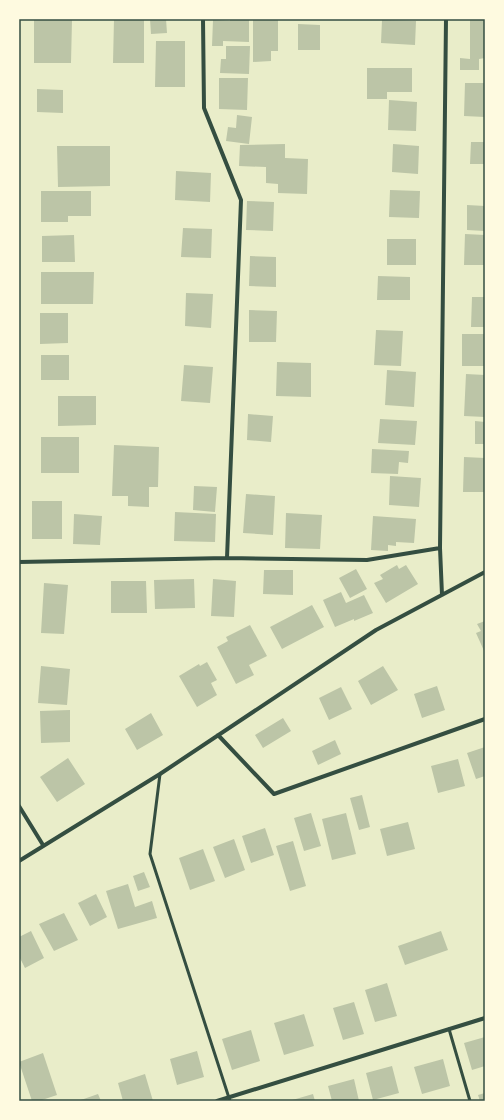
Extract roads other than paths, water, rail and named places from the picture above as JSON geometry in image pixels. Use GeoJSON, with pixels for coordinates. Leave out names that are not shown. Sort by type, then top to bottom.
{"type":"FeatureCollection","features":[{"type":"Feature","properties":{"kind":"street"},"geometry":{"type":"LineString","coordinates":[[203,19],[204,108],[241,200],[227,558]]}},
{"type":"Feature","properties":{"kind":"street"},"geometry":{"type":"LineString","coordinates":[[442,595],[440,548],[446,19]]}},
{"type":"Feature","properties":{"kind":"street"},"geometry":{"type":"LineString","coordinates":[[19,562],[227,558],[367,560],[440,548]]}},
{"type":"Feature","properties":{"kind":"street"},"geometry":{"type":"LineString","coordinates":[[19,861],[160,774],[376,630],[485,572]]}},
{"type":"Feature","properties":{"kind":"street"},"geometry":{"type":"LineString","coordinates":[[218,734],[274,794],[485,719]]}},
{"type":"Feature","properties":{"kind":"street"},"geometry":{"type":"LineString","coordinates":[[19,806],[43,845]]}},
{"type":"Feature","properties":{"kind":"street"},"geometry":{"type":"LineString","coordinates":[[217,1101],[230,1099],[485,1018]]}},
{"type":"Feature","properties":{"kind":"lane"},"geometry":{"type":"LineString","coordinates":[[160,774],[150,854],[230,1099]]}},
{"type":"Feature","properties":{"kind":"lane"},"geometry":{"type":"LineString","coordinates":[[449,1030],[470,1101]]}}]}
